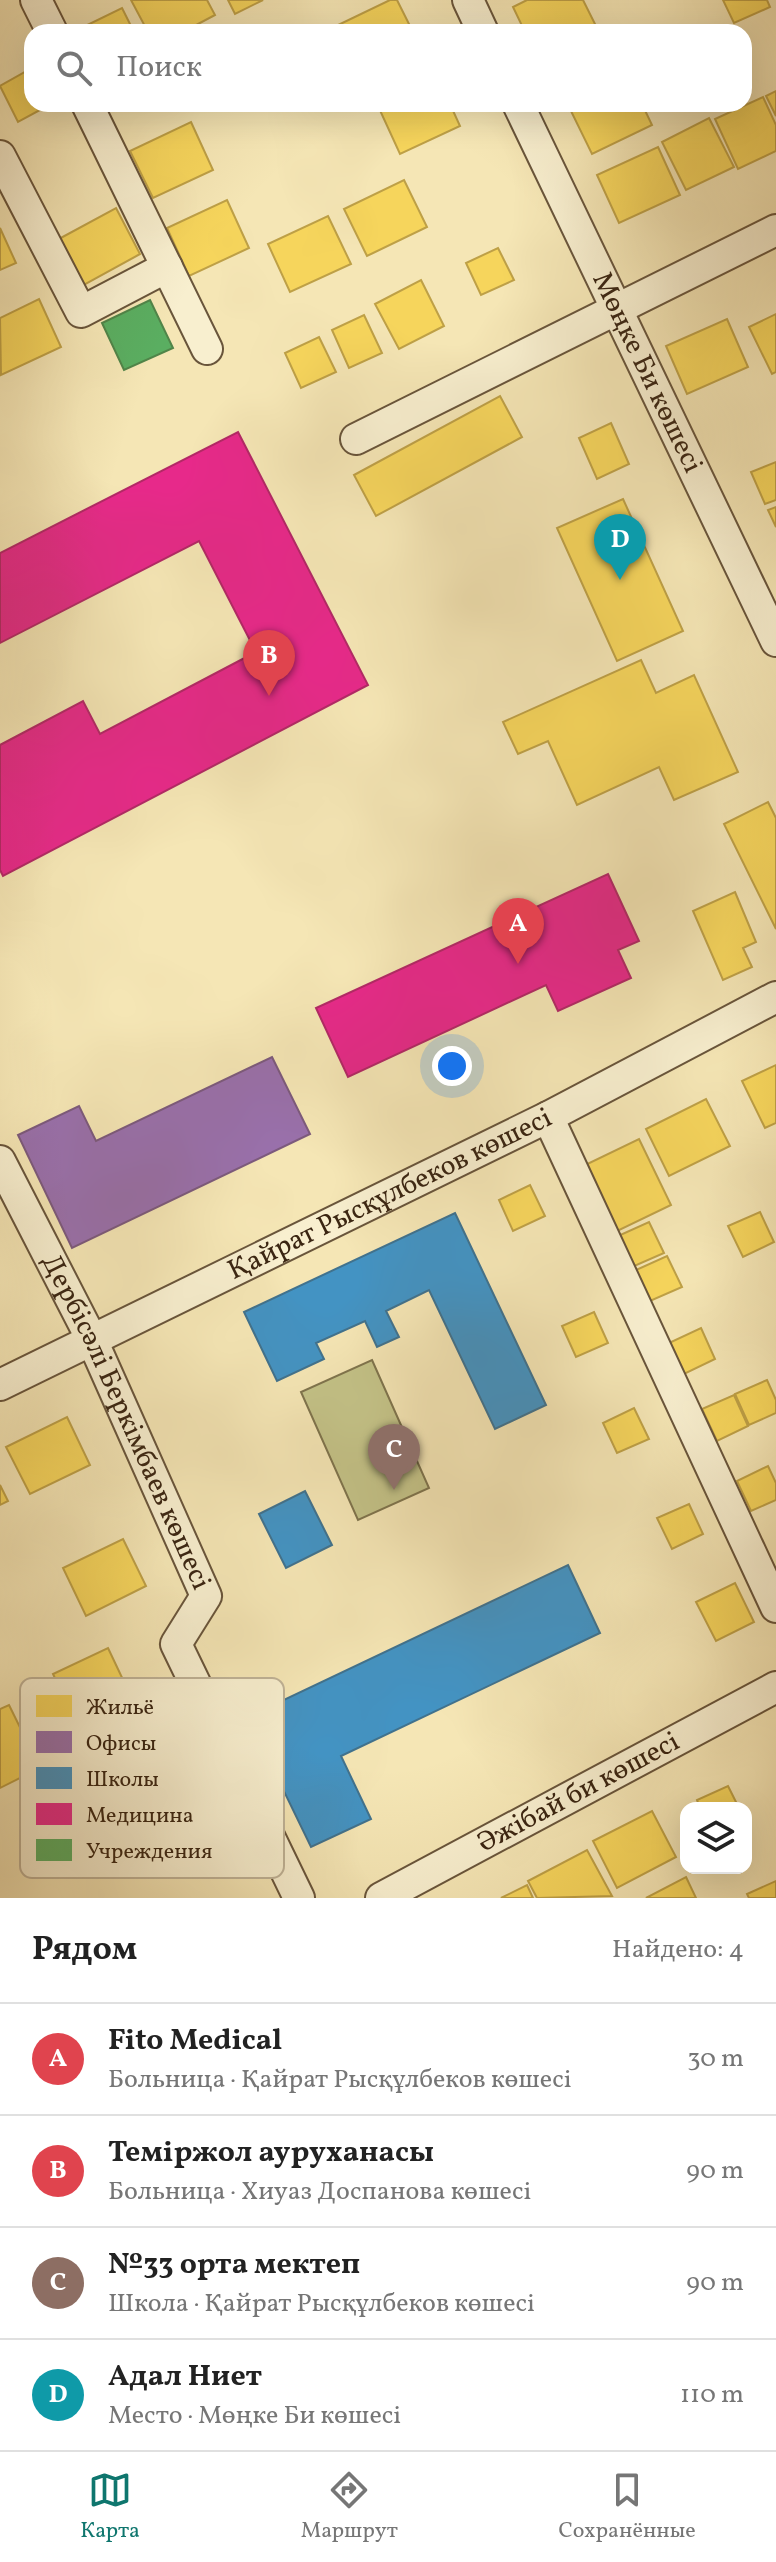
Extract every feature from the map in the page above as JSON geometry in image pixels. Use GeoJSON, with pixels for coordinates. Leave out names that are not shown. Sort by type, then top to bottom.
{"type":"FeatureCollection","features":[{"type":"Feature","properties":{"kind":"street"},"geometry":{"type":"LineString","coordinates":[[36,0],[48,24]]}},
{"type":"Feature","properties":{"kind":"street"},"geometry":{"type":"LineString","coordinates":[[468,0],[479,24]]}},
{"type":"Feature","properties":{"kind":"street"},"geometry":{"type":"LineString","coordinates":[[91,112],[207,349]]}},
{"type":"Feature","properties":{"kind":"street","name":"Мөңке Би көшесі"},"geometry":{"type":"LineString","coordinates":[[522,112],[776,641]]}},
{"type":"Feature","properties":{"kind":"street"},"geometry":{"type":"LineString","coordinates":[[0,156],[81,312],[167,267]]}},
{"type":"Feature","properties":{"kind":"street"},"geometry":{"type":"LineString","coordinates":[[356,439],[776,230]]}},
{"type":"Feature","properties":{"kind":"street","name":"Қайрат Рысқұлбеков көшесі"},"geometry":{"type":"LineString","coordinates":[[0,1385],[548,1117],[776,997]]}},
{"type":"Feature","properties":{"kind":"street"},"geometry":{"type":"LineString","coordinates":[[548,1117],[776,1607]]}},
{"type":"Feature","properties":{"kind":"street","name":"Дербісәлі Беркімбаев көшесі"},"geometry":{"type":"LineString","coordinates":[[0,1161],[92,1340],[206,1596],[176,1644],[192,1678]]}},
{"type":"Feature","properties":{"kind":"street","name":"Әжібай би көшесі"},"geometry":{"type":"LineString","coordinates":[[381,1898],[775,1692]]}},
{"type":"Feature","properties":{"kind":"street","name":"Дербісәлі Беркімбаев көшесі"},"geometry":{"type":"LineString","coordinates":[[284,1867],[299,1898]]}},
{"type":"Feature","properties":{"kind":"shaded area"},"geometry":{"type":"Polygon","coordinates":[[[372,1360],[429,1488],[358,1520],[301,1392],[372,1360]]]}},
{"type":"Feature","properties":{"kind":"building: Жильё"},"geometry":{"type":"Polygon","coordinates":[[[131,0],[207,0],[215,15],[198,24],[144,24],[131,0]]]}},
{"type":"Feature","properties":{"kind":"building: Жильё"},"geometry":{"type":"Polygon","coordinates":[[[228,0],[263,0],[235,14],[228,0]]]}},
{"type":"Feature","properties":{"kind":"building: Жильё"},"geometry":{"type":"Polygon","coordinates":[[[390,0],[397,0],[409,24],[340,24],[390,0]]]}},
{"type":"Feature","properties":{"kind":"building: Жильё"},"geometry":{"type":"Polygon","coordinates":[[[527,0],[583,0],[595,24],[521,24],[513,7],[527,0]]]}},
{"type":"Feature","properties":{"kind":"building: Жильё"},"geometry":{"type":"Polygon","coordinates":[[[723,0],[767,0],[770,7],[734,23],[723,0]]]}},
{"type":"Feature","properties":{"kind":"building: Жильё"},"geometry":{"type":"Polygon","coordinates":[[[122,8],[130,24],[89,24],[122,8]]]}},
{"type":"Feature","properties":{"kind":"building: Жильё"},"geometry":{"type":"Polygon","coordinates":[[[24,72],[24,112],[36,112],[18,122],[0,86],[24,72]]]}},
{"type":"Feature","properties":{"kind":"building: Жильё"},"geometry":{"type":"Polygon","coordinates":[[[776,91],[776,116],[766,96],[776,91]]]}},
{"type":"Feature","properties":{"kind":"building: Жильё"},"geometry":{"type":"Polygon","coordinates":[[[763,97],[776,125],[776,151],[738,169],[715,119],[730,112],[752,112],[752,102],[763,97]]]}},
{"type":"Feature","properties":{"kind":"building: Жильё"},"geometry":{"type":"Polygon","coordinates":[[[381,112],[454,112],[460,126],[400,154],[381,112]]]}},
{"type":"Feature","properties":{"kind":"building: Жильё"},"geometry":{"type":"Polygon","coordinates":[[[571,112],[646,112],[652,125],[592,154],[571,112]]]}},
{"type":"Feature","properties":{"kind":"building: Жильё"},"geometry":{"type":"Polygon","coordinates":[[[709,118],[734,167],[686,190],[662,142],[709,118]]]}},
{"type":"Feature","properties":{"kind":"building: Жильё"},"geometry":{"type":"Polygon","coordinates":[[[191,122],[213,170],[153,198],[130,151],[191,122]]]}},
{"type":"Feature","properties":{"kind":"building: Жильё"},"geometry":{"type":"Polygon","coordinates":[[[658,147],[680,195],[619,223],[597,175],[658,147]]]}},
{"type":"Feature","properties":{"kind":"building: Жильё"},"geometry":{"type":"Polygon","coordinates":[[[404,180],[427,227],[367,256],[344,209],[404,180]]]}},
{"type":"Feature","properties":{"kind":"building: Жильё"},"geometry":{"type":"Polygon","coordinates":[[[227,200],[249,248],[189,276],[167,228],[227,200]]]}},
{"type":"Feature","properties":{"kind":"building: Жильё"},"geometry":{"type":"Polygon","coordinates":[[[116,208],[140,254],[82,286],[57,240],[116,208]]]}},
{"type":"Feature","properties":{"kind":"building: Жильё"},"geometry":{"type":"Polygon","coordinates":[[[328,216],[351,264],[290,292],[268,244],[328,216]]]}},
{"type":"Feature","properties":{"kind":"building: Жильё"},"geometry":{"type":"Polygon","coordinates":[[[0,228],[16,263],[0,270],[0,228]]]}},
{"type":"Feature","properties":{"kind":"building: Жильё"},"geometry":{"type":"Polygon","coordinates":[[[498,248],[514,280],[481,295],[466,263],[498,248]]]}},
{"type":"Feature","properties":{"kind":"building: Жильё"},"geometry":{"type":"Polygon","coordinates":[[[421,280],[444,326],[399,349],[375,304],[421,280]]]}},
{"type":"Feature","properties":{"kind":"building: Жильё"},"geometry":{"type":"Polygon","coordinates":[[[39,299],[61,347],[1,375],[0,318],[39,299]]]}},
{"type":"Feature","properties":{"kind":"building: Жильё"},"geometry":{"type":"Polygon","coordinates":[[[776,314],[776,372],[772,374],[749,327],[776,314]]]}},
{"type":"Feature","properties":{"kind":"building: Жильё"},"geometry":{"type":"Polygon","coordinates":[[[364,315],[382,353],[349,368],[332,330],[364,315]]]}},
{"type":"Feature","properties":{"kind":"building: Жильё"},"geometry":{"type":"Polygon","coordinates":[[[727,319],[748,367],[687,394],[666,346],[727,319]]]}},
{"type":"Feature","properties":{"kind":"building: Жильё"},"geometry":{"type":"Polygon","coordinates":[[[319,337],[336,372],[301,388],[285,353],[319,337]]]}},
{"type":"Feature","properties":{"kind":"building: Жильё"},"geometry":{"type":"Polygon","coordinates":[[[500,396],[522,437],[376,516],[354,475],[500,396]]]}},
{"type":"Feature","properties":{"kind":"building: Жильё"},"geometry":{"type":"Polygon","coordinates":[[[611,423],[629,464],[597,479],[579,438],[611,423]]]}},
{"type":"Feature","properties":{"kind":"building: Жильё"},"geometry":{"type":"Polygon","coordinates":[[[776,462],[776,500],[765,504],[751,472],[776,462]]]}},
{"type":"Feature","properties":{"kind":"building: Жильё"},"geometry":{"type":"Polygon","coordinates":[[[623,499],[683,631],[617,661],[557,528],[623,499]]]}},
{"type":"Feature","properties":{"kind":"building: Жильё"},"geometry":{"type":"Polygon","coordinates":[[[776,507],[776,527],[768,510],[776,507]]]}},
{"type":"Feature","properties":{"kind":"building: Жильё"},"geometry":{"type":"Polygon","coordinates":[[[641,660],[656,693],[694,675],[738,772],[674,800],[659,767],[577,805],[548,741],[518,754],[503,722],[641,660]]]}},
{"type":"Feature","properties":{"kind":"building: Жильё"},"geometry":{"type":"Polygon","coordinates":[[[768,802],[776,818],[776,929],[724,824],[768,802]]]}},
{"type":"Feature","properties":{"kind":"building: Жильё"},"geometry":{"type":"Polygon","coordinates":[[[735,892],[756,942],[743,948],[752,967],[723,980],[693,911],[735,892]]]}},
{"type":"Feature","properties":{"kind":"building: Жильё"},"geometry":{"type":"Polygon","coordinates":[[[776,1065],[776,1123],[765,1128],[742,1081],[776,1065]]]}},
{"type":"Feature","properties":{"kind":"building: Жильё"},"geometry":{"type":"Polygon","coordinates":[[[706,1099],[730,1146],[669,1176],[646,1129],[706,1099]]]}},
{"type":"Feature","properties":{"kind":"building: Жильё"},"geometry":{"type":"Polygon","coordinates":[[[639,1139],[671,1205],[611,1234],[579,1168],[639,1139]]]}},
{"type":"Feature","properties":{"kind":"building: Жильё"},"geometry":{"type":"Polygon","coordinates":[[[530,1185],[545,1216],[513,1231],[499,1200],[530,1185]]]}},
{"type":"Feature","properties":{"kind":"building: Жильё"},"geometry":{"type":"Polygon","coordinates":[[[760,1212],[774,1242],[743,1257],[728,1226],[760,1212]]]}},
{"type":"Feature","properties":{"kind":"building: Жильё"},"geometry":{"type":"Polygon","coordinates":[[[649,1222],[664,1253],[632,1267],[618,1236],[649,1222]]]}},
{"type":"Feature","properties":{"kind":"building: Жильё"},"geometry":{"type":"Polygon","coordinates":[[[667,1256],[682,1287],[650,1301],[636,1270],[667,1256]]]}},
{"type":"Feature","properties":{"kind":"building: Жильё"},"geometry":{"type":"Polygon","coordinates":[[[594,1312],[608,1343],[576,1357],[562,1326],[594,1312]]]}},
{"type":"Feature","properties":{"kind":"building: Жильё"},"geometry":{"type":"Polygon","coordinates":[[[701,1328],[715,1359],[684,1374],[669,1343],[701,1328]]]}},
{"type":"Feature","properties":{"kind":"building: Жильё"},"geometry":{"type":"Polygon","coordinates":[[[767,1380],[776,1400],[776,1413],[749,1425],[735,1394],[767,1380]]]}},
{"type":"Feature","properties":{"kind":"building: Жильё"},"geometry":{"type":"Polygon","coordinates":[[[734,1395],[748,1426],[717,1441],[702,1409],[734,1395]]]}},
{"type":"Feature","properties":{"kind":"building: Жильё"},"geometry":{"type":"Polygon","coordinates":[[[634,1408],[649,1439],[617,1453],[603,1423],[634,1408]]]}},
{"type":"Feature","properties":{"kind":"building: Жильё"},"geometry":{"type":"Polygon","coordinates":[[[67,1417],[90,1465],[30,1494],[6,1447],[67,1417]]]}},
{"type":"Feature","properties":{"kind":"building: Жильё"},"geometry":{"type":"Polygon","coordinates":[[[768,1466],[776,1483],[776,1500],[751,1511],[737,1481],[768,1466]]]}},
{"type":"Feature","properties":{"kind":"building: Жильё"},"geometry":{"type":"Polygon","coordinates":[[[0,1485],[8,1501],[0,1505],[0,1485]]]}},
{"type":"Feature","properties":{"kind":"building: Жильё"},"geometry":{"type":"Polygon","coordinates":[[[689,1504],[703,1534],[672,1549],[657,1518],[689,1504]]]}},
{"type":"Feature","properties":{"kind":"building: Жильё"},"geometry":{"type":"Polygon","coordinates":[[[123,1539],[146,1586],[86,1616],[63,1568],[123,1539]]]}},
{"type":"Feature","properties":{"kind":"building: Жильё"},"geometry":{"type":"Polygon","coordinates":[[[735,1583],[754,1622],[716,1641],[696,1602],[735,1583]]]}},
{"type":"Feature","properties":{"kind":"building: Жильё"},"geometry":{"type":"Polygon","coordinates":[[[108,1648],[122,1678],[55,1678],[53,1674],[108,1648]]]}},
{"type":"Feature","properties":{"kind":"building: Жильё"},"geometry":{"type":"Polygon","coordinates":[[[9,1705],[20,1727],[20,1778],[0,1788],[0,1709],[9,1705]]]}},
{"type":"Feature","properties":{"kind":"building: Жильё"},"geometry":{"type":"Polygon","coordinates":[[[728,1786],[736,1802],[698,1802],[728,1786]]]}},
{"type":"Feature","properties":{"kind":"building: Жильё"},"geometry":{"type":"Polygon","coordinates":[[[652,1811],[676,1857],[617,1888],[593,1841],[652,1811]]]}},
{"type":"Feature","properties":{"kind":"building: Жильё"},"geometry":{"type":"Polygon","coordinates":[[[587,1850],[612,1896],[537,1898],[528,1881],[587,1850]]]}},
{"type":"Feature","properties":{"kind":"building: Жильё"},"geometry":{"type":"Polygon","coordinates":[[[686,1877],[696,1898],[646,1898],[686,1877]]]}},
{"type":"Feature","properties":{"kind":"building: Жильё"},"geometry":{"type":"Polygon","coordinates":[[[776,1881],[776,1898],[749,1898],[747,1894],[776,1881]]]}},
{"type":"Feature","properties":{"kind":"building: Жильё"},"geometry":{"type":"Polygon","coordinates":[[[527,1885],[533,1898],[501,1898],[527,1885]]]}},
{"type":"Feature","properties":{"kind":"building: Офисы"},"geometry":{"type":"Polygon","coordinates":[[[272,1057],[310,1134],[72,1248],[18,1135],[79,1106],[96,1141],[272,1057]]]}},
{"type":"Feature","properties":{"kind":"building: Школы"},"geometry":{"type":"Polygon","coordinates":[[[455,1213],[546,1405],[495,1429],[429,1290],[386,1311],[399,1337],[377,1347],[365,1321],[316,1343],[324,1359],[277,1381],[244,1312],[455,1213]]]}},
{"type":"Feature","properties":{"kind":"building: Школы"},"geometry":{"type":"Polygon","coordinates":[[[305,1491],[332,1545],[286,1568],[259,1514],[305,1491]]]}},
{"type":"Feature","properties":{"kind":"building: Школы"},"geometry":{"type":"Polygon","coordinates":[[[568,1565],[600,1633],[341,1756],[371,1819],[311,1847],[284,1791],[284,1700],[568,1565]]]}},
{"type":"Feature","properties":{"kind":"building: Медицина"},"geometry":{"type":"Polygon","coordinates":[[[238,432],[368,685],[3,876],[0,870],[0,745],[83,701],[100,734],[256,652],[199,541],[0,643],[0,553],[238,432]]]}},
{"type":"Feature","properties":{"kind":"building: Медицина"},"geometry":{"type":"Polygon","coordinates":[[[608,874],[639,941],[618,950],[631,978],[558,1011],[546,985],[348,1077],[316,1008],[608,874]]]}},
{"type":"Feature","properties":{"kind":"building: Учреждения"},"geometry":{"type":"Polygon","coordinates":[[[150,300],[173,348],[124,370],[102,323],[150,300]]]}},
{"type":"Feature","properties":{"kind":"place","name":"Адал Ниет"},"geometry":{"type":"Point","coordinates":[620,580]}},
{"type":"Feature","properties":{"kind":"place","name":"Теміржол ауруханасы"},"geometry":{"type":"Point","coordinates":[269,696]}},
{"type":"Feature","properties":{"kind":"place","name":"Fito Medical"},"geometry":{"type":"Point","coordinates":[518,964]}},
{"type":"Feature","properties":{"kind":"place","name":"№33 орта мектеп"},"geometry":{"type":"Point","coordinates":[394,1490]}}]}
